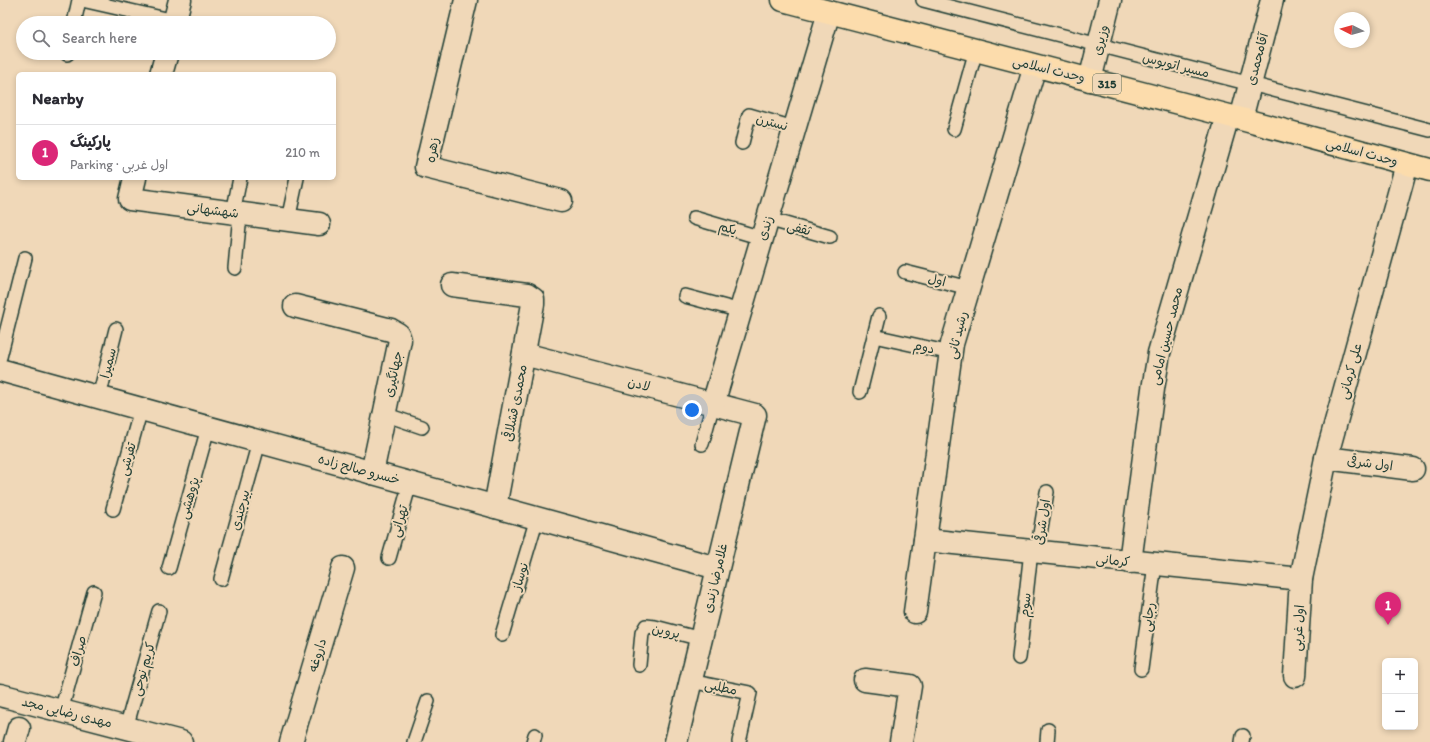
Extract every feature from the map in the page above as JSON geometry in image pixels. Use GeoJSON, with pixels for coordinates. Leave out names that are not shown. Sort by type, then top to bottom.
{"type":"FeatureCollection","features":[{"type":"Feature","properties":{"kind":"main road","name":"وحدت اسلامی"},"geometry":{"type":"LineString","coordinates":[[783,0],[1235,117],[1430,170]]}},
{"type":"Feature","properties":{"kind":"street"},"geometry":{"type":"LineString","coordinates":[[176,16],[180,0]]}},
{"type":"Feature","properties":{"kind":"street","name":"زهره"},"geometry":{"type":"LineString","coordinates":[[466,0],[426,167],[561,201]]}},
{"type":"Feature","properties":{"kind":"street","name":"وزیری"},"geometry":{"type":"LineString","coordinates":[[1090,80],[1110,0]]}},
{"type":"Feature","properties":{"kind":"street","name":"آقامحمدی"},"geometry":{"type":"LineString","coordinates":[[1235,117],[1250,84],[1272,0]]}},
{"type":"Feature","properties":{"kind":"street","name":"زندی"},"geometry":{"type":"LineString","coordinates":[[713,404],[829,12]]}},
{"type":"Feature","properties":{"kind":"street"},"geometry":{"type":"LineString","coordinates":[[162,72],[165,60]]}},
{"type":"Feature","properties":{"kind":"street","name":"رشید ثانی"},"geometry":{"type":"LineString","coordinates":[[915,612],[952,344],[1035,66]]}},
{"type":"Feature","properties":{"kind":"street","name":"محمد حسین امامی"},"geometry":{"type":"LineString","coordinates":[[1130,562],[1159,353],[1235,117]]}},
{"type":"Feature","properties":{"kind":"street","name":"علی کرمانی"},"geometry":{"type":"LineString","coordinates":[[1301,579],[1326,458],[1407,164]]}},
{"type":"Feature","properties":{"kind":"street","name":"شهشهانی"},"geometry":{"type":"LineString","coordinates":[[135,180],[130,199],[319,224]]}},
{"type":"Feature","properties":{"kind":"street","name":"محمدی قشلاقی"},"geometry":{"type":"LineString","coordinates":[[452,285],[527,295],[533,299],[495,507]]}},
{"type":"Feature","properties":{"kind":"street","name":"جهانگیری"},"geometry":{"type":"LineString","coordinates":[[295,306],[391,330],[398,334],[400,340],[372,473]]}},
{"type":"Feature","properties":{"kind":"street","name":"لادن"},"geometry":{"type":"LineString","coordinates":[[524,354],[755,415]]}},
{"type":"Feature","properties":{"kind":"street","name":"خسرو صالح زاده"},"geometry":{"type":"LineString","coordinates":[[0,370],[717,568]]}},
{"type":"Feature","properties":{"kind":"street","name":"غلامرضا زندی"},"geometry":{"type":"LineString","coordinates":[[676,742],[755,415]]}},
{"type":"Feature","properties":{"kind":"street","name":"اول شرقی"},"geometry":{"type":"LineString","coordinates":[[1326,458],[1413,469]]}},
{"type":"Feature","properties":{"kind":"street","name":"کرمانی"},"geometry":{"type":"LineString","coordinates":[[925,540],[1301,579]]}},
{"type":"Feature","properties":{"kind":"street","name":"داروغه"},"geometry":{"type":"LineString","coordinates":[[291,742],[343,568]]}},
{"type":"Feature","properties":{"kind":"street","name":"اول غربی"},"geometry":{"type":"LineString","coordinates":[[1295,676],[1301,579]]}},
{"type":"Feature","properties":{"kind":"street"},"geometry":{"type":"LineString","coordinates":[[865,680],[910,686],[901,742]]}},
{"type":"Feature","properties":{"kind":"street","name":"مهدی رضایی مجد"},"geometry":{"type":"LineString","coordinates":[[0,695],[181,742]]}},
{"type":"Feature","properties":{"kind":"lane"},"geometry":{"type":"LineString","coordinates":[[76,16],[81,0],[149,16]]}},
{"type":"Feature","properties":{"kind":"lane","name":"مسیر اتوبوس"},"geometry":{"type":"LineString","coordinates":[[923,0],[1430,130]]}},
{"type":"Feature","properties":{"kind":"lane"},"geometry":{"type":"LineString","coordinates":[[954,129],[976,50]]}},
{"type":"Feature","properties":{"kind":"lane","name":"نسترن"},"geometry":{"type":"LineString","coordinates":[[742,143],[749,115],[794,128]]}},
{"type":"Feature","properties":{"kind":"lane"},"geometry":{"type":"LineString","coordinates":[[235,268],[240,180]]}},
{"type":"Feature","properties":{"kind":"lane"},"geometry":{"type":"LineString","coordinates":[[288,220],[297,180]]}},
{"type":"Feature","properties":{"kind":"lane","name":"یکم"},"geometry":{"type":"LineString","coordinates":[[694,218],[765,228]]}},
{"type":"Feature","properties":{"kind":"lane","name":"ثقفی"},"geometry":{"type":"LineString","coordinates":[[765,228],[830,237]]}},
{"type":"Feature","properties":{"kind":"lane"},"geometry":{"type":"LineString","coordinates":[[0,357],[25,258]]}},
{"type":"Feature","properties":{"kind":"lane","name":"اول"},"geometry":{"type":"LineString","coordinates":[[905,272],[969,288]]}},
{"type":"Feature","properties":{"kind":"lane"},"geometry":{"type":"LineString","coordinates":[[686,296],[741,311]]}},
{"type":"Feature","properties":{"kind":"lane"},"geometry":{"type":"LineString","coordinates":[[860,392],[879,316]]}},
{"type":"Feature","properties":{"kind":"lane","name":"سمیرا"},"geometry":{"type":"LineString","coordinates":[[99,397],[116,329]]}},
{"type":"Feature","properties":{"kind":"lane","name":"دوم"},"geometry":{"type":"LineString","coordinates":[[874,336],[951,353]]}},
{"type":"Feature","properties":{"kind":"lane","name":"زندی"},"geometry":{"type":"LineString","coordinates":[[702,444],[713,404]]}},
{"type":"Feature","properties":{"kind":"lane","name":"تفرشی"},"geometry":{"type":"LineString","coordinates":[[113,509],[141,409]]}},
{"type":"Feature","properties":{"kind":"lane"},"geometry":{"type":"LineString","coordinates":[[384,414],[422,427]]}},
{"type":"Feature","properties":{"kind":"lane","name":"پژوهشی"},"geometry":{"type":"LineString","coordinates":[[169,568],[208,428]]}},
{"type":"Feature","properties":{"kind":"lane","name":"بیرجندی"},"geometry":{"type":"LineString","coordinates":[[221,579],[259,442]]}},
{"type":"Feature","properties":{"kind":"lane","name":"تهرانی"},"geometry":{"type":"LineString","coordinates":[[389,558],[410,483]]}},
{"type":"Feature","properties":{"kind":"lane","name":"اول شرقی"},"geometry":{"type":"LineString","coordinates":[[1034,552],[1047,492]]}},
{"type":"Feature","properties":{"kind":"lane","name":"نوساز"},"geometry":{"type":"LineString","coordinates":[[502,635],[537,518]]}},
{"type":"Feature","properties":{"kind":"lane","name":"سوم"},"geometry":{"type":"LineString","coordinates":[[1019,658],[1034,552]]}},
{"type":"Feature","properties":{"kind":"lane","name":"رجایی"},"geometry":{"type":"LineString","coordinates":[[1141,669],[1155,564]]}},
{"type":"Feature","properties":{"kind":"lane","name":"صراف"},"geometry":{"type":"LineString","coordinates":[[61,711],[94,592]]}},
{"type":"Feature","properties":{"kind":"lane","name":"کریم نوحی"},"geometry":{"type":"LineString","coordinates":[[126,728],[159,611]]}},
{"type":"Feature","properties":{"kind":"lane","name":"پروین"},"geometry":{"type":"LineString","coordinates":[[639,664],[642,634],[646,626],[701,639]]}},
{"type":"Feature","properties":{"kind":"lane","name":"مطلبی"},"geometry":{"type":"LineString","coordinates":[[690,681],[750,693],[739,742]]}},
{"type":"Feature","properties":{"kind":"lane"},"geometry":{"type":"LineString","coordinates":[[414,742],[428,701]]}},
{"type":"Feature","properties":{"kind":"place","name":"پارکینگ"},"geometry":{"type":"Point","coordinates":[1388,625]}}]}
